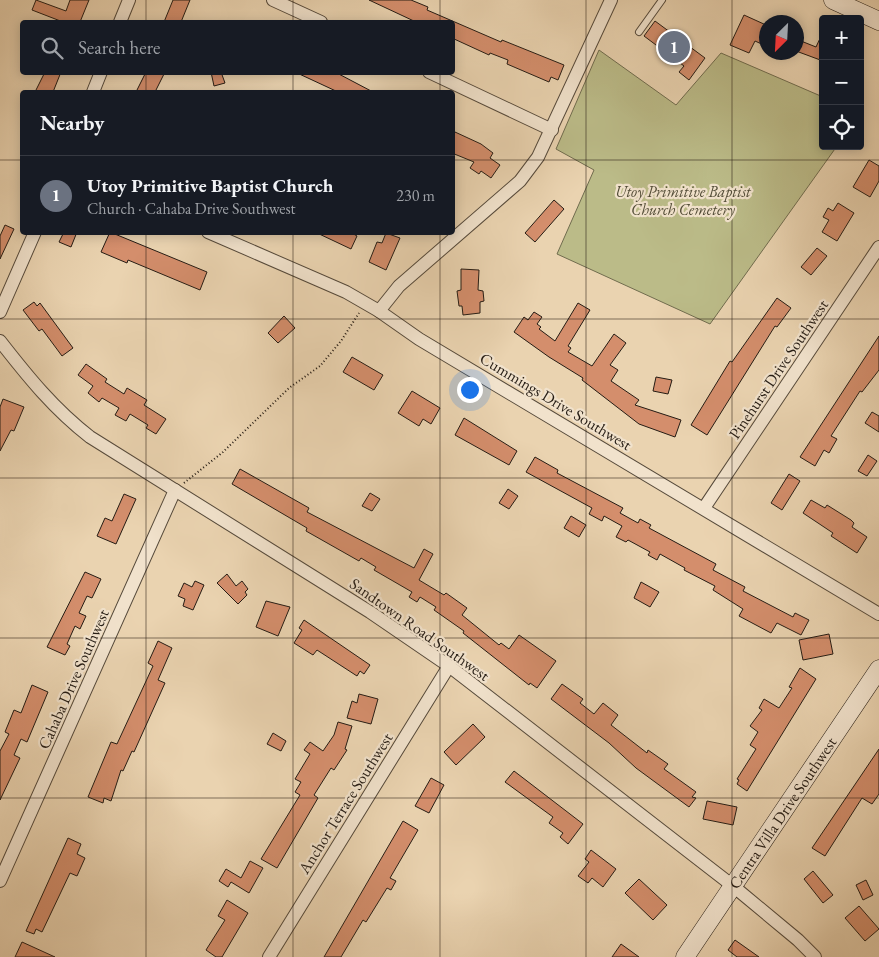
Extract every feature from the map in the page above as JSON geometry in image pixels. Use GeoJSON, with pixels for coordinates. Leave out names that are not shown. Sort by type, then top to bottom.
{"type":"FeatureCollection","features":[{"type":"Feature","properties":{"kind":"street"},"geometry":{"type":"LineString","coordinates":[[121,20],[129,0]]}},
{"type":"Feature","properties":{"kind":"street"},"geometry":{"type":"LineString","coordinates":[[272,0],[317,20]]}},
{"type":"Feature","properties":{"kind":"street"},"geometry":{"type":"LineString","coordinates":[[379,311],[399,286],[520,181],[538,157],[611,0]]}},
{"type":"Feature","properties":{"kind":"street"},"geometry":{"type":"LineString","coordinates":[[833,0],[879,21]]}},
{"type":"Feature","properties":{"kind":"street"},"geometry":{"type":"LineString","coordinates":[[94,90],[100,75]]}},
{"type":"Feature","properties":{"kind":"street"},"geometry":{"type":"LineString","coordinates":[[435,75],[552,130]]}},
{"type":"Feature","properties":{"kind":"street"},"geometry":{"type":"LineString","coordinates":[[0,312],[35,235]]}},
{"type":"Feature","properties":{"kind":"street","name":"Cummings Drive Southwest"},"geometry":{"type":"LineString","coordinates":[[215,235],[365,303],[419,339],[879,614]]}},
{"type":"Feature","properties":{"kind":"street","name":"Pinehurst Drive Southwest"},"geometry":{"type":"LineString","coordinates":[[704,508],[879,247]]}},
{"type":"Feature","properties":{"kind":"street","name":"Sandtown Road Southwest"},"geometry":{"type":"LineString","coordinates":[[0,341],[37,389],[64,417],[90,437],[370,612],[449,666],[733,886],[798,940],[815,957]]}},
{"type":"Feature","properties":{"kind":"street","name":"Cahaba Drive Southwest"},"geometry":{"type":"LineString","coordinates":[[0,881],[175,490]]}},
{"type":"Feature","properties":{"kind":"street","name":"Anchor Terrace Southwest"},"geometry":{"type":"LineString","coordinates":[[269,957],[449,666]]}},
{"type":"Feature","properties":{"kind":"street","name":"Centra Villa Drive Southwest"},"geometry":{"type":"LineString","coordinates":[[685,957],[879,669]]}},
{"type":"Feature","properties":{"kind":"lane"},"geometry":{"type":"LineString","coordinates":[[639,32],[662,0]]}},
{"type":"Feature","properties":{"kind":"path"},"geometry":{"type":"LineString","coordinates":[[175,490],[223,452],[289,388],[320,366],[341,341],[365,303]]}},
{"type":"Feature","properties":{"kind":"green space","name":"Utoy Primitive Baptist Church Cemetery"},"geometry":{"type":"Polygon","coordinates":[[[599,50],[676,105],[721,53],[819,95],[819,150],[834,150],[710,324],[557,254],[594,170],[556,149],[599,50]]]}},
{"type":"Feature","properties":{"kind":"building"},"geometry":{"type":"Polygon","coordinates":[[[36,0],[66,11],[70,0],[89,0],[81,20],[58,20],[32,10],[36,0]]]}},
{"type":"Feature","properties":{"kind":"building"},"geometry":{"type":"Polygon","coordinates":[[[173,0],[190,0],[182,20],[165,20],[173,0]]]}},
{"type":"Feature","properties":{"kind":"building"},"geometry":{"type":"Polygon","coordinates":[[[369,0],[411,0],[428,7],[427,10],[450,20],[412,20],[369,0]]]}},
{"type":"Feature","properties":{"kind":"building"},"geometry":{"type":"Polygon","coordinates":[[[744,15],[759,22],[759,43],[755,41],[749,53],[730,45],[744,15]]]}},
{"type":"Feature","properties":{"kind":"building"},"geometry":{"type":"Polygon","coordinates":[[[655,21],[705,58],[689,80],[679,72],[684,66],[644,36],[655,21]]]}},
{"type":"Feature","properties":{"kind":"building"},"geometry":{"type":"Polygon","coordinates":[[[455,22],[501,42],[502,40],[564,65],[558,80],[551,77],[549,82],[507,64],[508,60],[490,53],[489,55],[455,39],[455,22]]]}},
{"type":"Feature","properties":{"kind":"building"},"geometry":{"type":"Polygon","coordinates":[[[819,41],[819,60],[804,54],[804,42],[816,47],[819,41]]]}},
{"type":"Feature","properties":{"kind":"building"},"geometry":{"type":"Polygon","coordinates":[[[44,75],[60,75],[54,90],[36,90],[44,75]]]}},
{"type":"Feature","properties":{"kind":"building"},"geometry":{"type":"Polygon","coordinates":[[[144,75],[164,75],[156,90],[137,90],[144,75]]]}},
{"type":"Feature","properties":{"kind":"building"},"geometry":{"type":"Polygon","coordinates":[[[212,75],[222,75],[225,83],[214,86],[212,75]]]}},
{"type":"Feature","properties":{"kind":"building"},"geometry":{"type":"Polygon","coordinates":[[[301,75],[341,75],[369,90],[334,90],[301,75]]]}},
{"type":"Feature","properties":{"kind":"building"},"geometry":{"type":"Polygon","coordinates":[[[455,132],[481,144],[493,153],[490,158],[500,165],[491,178],[481,171],[479,174],[470,168],[474,162],[455,154],[455,132]]]}},
{"type":"Feature","properties":{"kind":"building"},"geometry":{"type":"Polygon","coordinates":[[[869,160],[879,166],[879,181],[870,197],[853,187],[869,160]]]}},
{"type":"Feature","properties":{"kind":"building"},"geometry":{"type":"Polygon","coordinates":[[[554,200],[564,209],[535,242],[525,233],[554,200]]]}},
{"type":"Feature","properties":{"kind":"building"},"geometry":{"type":"Polygon","coordinates":[[[838,203],[854,213],[837,241],[822,232],[829,220],[823,217],[828,208],[833,211],[838,203]]]}},
{"type":"Feature","properties":{"kind":"building"},"geometry":{"type":"Polygon","coordinates":[[[5,225],[14,229],[0,259],[0,236],[5,225]]]}},
{"type":"Feature","properties":{"kind":"building"},"geometry":{"type":"Polygon","coordinates":[[[62,235],[76,235],[71,247],[59,242],[62,235]]]}},
{"type":"Feature","properties":{"kind":"building"},"geometry":{"type":"Polygon","coordinates":[[[109,235],[117,235],[207,272],[200,290],[128,260],[127,263],[101,252],[109,235]]]}},
{"type":"Feature","properties":{"kind":"building"},"geometry":{"type":"Polygon","coordinates":[[[321,235],[355,235],[357,236],[351,249],[321,235]]]}},
{"type":"Feature","properties":{"kind":"building"},"geometry":{"type":"Polygon","coordinates":[[[385,235],[400,238],[386,270],[369,262],[377,242],[382,243],[385,235]]]}},
{"type":"Feature","properties":{"kind":"building"},"geometry":{"type":"Polygon","coordinates":[[[817,248],[827,256],[811,275],[801,267],[817,248]]]}},
{"type":"Feature","properties":{"kind":"building"},"geometry":{"type":"Polygon","coordinates":[[[461,269],[479,270],[478,290],[483,291],[484,301],[480,302],[480,313],[463,315],[462,306],[459,306],[457,291],[461,290],[461,269]]]}},
{"type":"Feature","properties":{"kind":"building"},"geometry":{"type":"Polygon","coordinates":[[[777,298],[791,308],[777,327],[775,326],[707,435],[691,425],[730,361],[732,362],[777,298]]]}},
{"type":"Feature","properties":{"kind":"building"},"geometry":{"type":"Polygon","coordinates":[[[34,302],[37,306],[40,303],[73,348],[62,356],[42,329],[39,331],[23,310],[34,302]]]}},
{"type":"Feature","properties":{"kind":"building"},"geometry":{"type":"Polygon","coordinates":[[[578,303],[590,310],[568,346],[571,348],[568,352],[592,366],[614,334],[626,343],[610,365],[618,370],[611,381],[639,400],[635,405],[681,420],[675,437],[639,424],[582,380],[583,378],[514,332],[524,317],[528,320],[534,312],[542,317],[537,324],[541,327],[539,329],[555,341],[578,303]]]}},
{"type":"Feature","properties":{"kind":"building"},"geometry":{"type":"Polygon","coordinates":[[[284,316],[295,328],[278,343],[268,333],[284,316]]]}},
{"type":"Feature","properties":{"kind":"building"},"geometry":{"type":"Polygon","coordinates":[[[879,336],[879,370],[862,392],[860,391],[831,436],[837,439],[829,453],[824,450],[815,466],[800,457],[879,336]]]}},
{"type":"Feature","properties":{"kind":"building"},"geometry":{"type":"Polygon","coordinates":[[[352,357],[383,375],[374,390],[343,372],[352,357]]]}},
{"type":"Feature","properties":{"kind":"building"},"geometry":{"type":"Polygon","coordinates":[[[86,364],[107,379],[105,382],[124,394],[127,388],[147,400],[144,405],[166,419],[156,434],[146,428],[148,425],[130,414],[126,421],[115,415],[119,408],[102,398],[99,402],[88,393],[93,386],[78,375],[86,364]]]}},
{"type":"Feature","properties":{"kind":"building"},"geometry":{"type":"Polygon","coordinates":[[[656,377],[672,380],[668,394],[653,391],[656,377]]]}},
{"type":"Feature","properties":{"kind":"building"},"geometry":{"type":"Polygon","coordinates":[[[412,391],[440,408],[431,424],[423,419],[419,426],[398,413],[412,391]]]}},
{"type":"Feature","properties":{"kind":"building"},"geometry":{"type":"Polygon","coordinates":[[[3,399],[24,407],[14,431],[11,430],[0,451],[0,407],[3,399]]]}},
{"type":"Feature","properties":{"kind":"building"},"geometry":{"type":"Polygon","coordinates":[[[872,412],[879,416],[879,432],[865,423],[872,412]]]}},
{"type":"Feature","properties":{"kind":"building"},"geometry":{"type":"Polygon","coordinates":[[[464,418],[517,451],[509,465],[455,435],[464,418]]]}},
{"type":"Feature","properties":{"kind":"building"},"geometry":{"type":"Polygon","coordinates":[[[868,455],[877,461],[867,476],[858,471],[868,455]]]}},
{"type":"Feature","properties":{"kind":"building"},"geometry":{"type":"Polygon","coordinates":[[[535,457],[558,470],[557,473],[623,508],[620,513],[638,523],[640,519],[651,525],[649,528],[716,564],[713,570],[745,587],[743,591],[793,617],[795,613],[809,620],[801,635],[777,623],[771,633],[739,616],[743,609],[713,590],[715,586],[684,570],[685,568],[660,554],[657,560],[648,555],[650,552],[628,540],[626,542],[616,537],[622,526],[604,516],[602,521],[589,514],[592,508],[526,472],[535,457]]]}},
{"type":"Feature","properties":{"kind":"building"},"geometry":{"type":"Polygon","coordinates":[[[240,469],[309,508],[307,512],[414,568],[424,549],[433,554],[419,580],[444,595],[446,593],[467,608],[462,615],[499,645],[501,643],[509,649],[519,635],[556,661],[537,688],[530,683],[529,685],[463,633],[464,631],[434,610],[436,607],[420,597],[417,602],[409,597],[412,592],[374,570],[376,567],[361,558],[359,561],[306,531],[307,528],[232,484],[240,469]]]}},
{"type":"Feature","properties":{"kind":"building"},"geometry":{"type":"Polygon","coordinates":[[[789,474],[800,481],[782,510],[771,503],[789,474]]]}},
{"type":"Feature","properties":{"kind":"building"},"geometry":{"type":"Polygon","coordinates":[[[508,489],[518,496],[509,509],[499,503],[508,489]]]}},
{"type":"Feature","properties":{"kind":"building"},"geometry":{"type":"Polygon","coordinates":[[[370,493],[380,499],[372,511],[362,506],[370,493]]]}},
{"type":"Feature","properties":{"kind":"building"},"geometry":{"type":"Polygon","coordinates":[[[124,494],[136,499],[116,544],[97,536],[105,518],[112,521],[124,494]]]}},
{"type":"Feature","properties":{"kind":"building"},"geometry":{"type":"Polygon","coordinates":[[[811,500],[825,508],[827,505],[851,520],[854,523],[852,527],[867,537],[857,553],[831,536],[833,533],[803,513],[811,500]]]}},
{"type":"Feature","properties":{"kind":"building"},"geometry":{"type":"Polygon","coordinates":[[[571,516],[586,525],[579,537],[564,528],[571,516]]]}},
{"type":"Feature","properties":{"kind":"building"},"geometry":{"type":"Polygon","coordinates":[[[85,572],[101,579],[92,598],[87,596],[79,613],[86,616],[80,629],[75,626],[67,644],[70,646],[65,655],[47,647],[85,572]]]}},
{"type":"Feature","properties":{"kind":"building"},"geometry":{"type":"Polygon","coordinates":[[[227,574],[236,586],[242,581],[248,589],[245,592],[247,595],[238,604],[217,583],[227,574]]]}},
{"type":"Feature","properties":{"kind":"building"},"geometry":{"type":"Polygon","coordinates":[[[195,581],[204,585],[193,610],[183,606],[185,599],[178,596],[184,583],[192,587],[195,581]]]}},
{"type":"Feature","properties":{"kind":"building"},"geometry":{"type":"Polygon","coordinates":[[[641,582],[659,592],[650,607],[634,598],[641,582]]]}},
{"type":"Feature","properties":{"kind":"building"},"geometry":{"type":"Polygon","coordinates":[[[266,601],[290,607],[278,636],[256,627],[266,601]]]}},
{"type":"Feature","properties":{"kind":"building"},"geometry":{"type":"Polygon","coordinates":[[[304,620],[370,665],[364,674],[360,671],[357,676],[317,650],[313,655],[294,643],[302,630],[299,628],[304,620]]]}},
{"type":"Feature","properties":{"kind":"building"},"geometry":{"type":"Polygon","coordinates":[[[829,634],[833,654],[803,660],[799,640],[829,634]]]}},
{"type":"Feature","properties":{"kind":"building"},"geometry":{"type":"Polygon","coordinates":[[[158,641],[172,648],[158,680],[165,683],[134,752],[132,751],[123,771],[121,770],[111,801],[104,798],[103,803],[88,797],[111,742],[117,744],[153,666],[148,663],[158,641]]]}},
{"type":"Feature","properties":{"kind":"building"},"geometry":{"type":"Polygon","coordinates":[[[800,668],[816,679],[747,791],[737,784],[739,780],[737,779],[756,749],[750,745],[758,732],[750,726],[762,710],[759,708],[764,699],[779,708],[792,688],[789,687],[800,668]]]}},
{"type":"Feature","properties":{"kind":"building"},"geometry":{"type":"Polygon","coordinates":[[[562,684],[583,699],[580,703],[594,714],[603,703],[618,715],[611,725],[647,753],[648,750],[668,764],[664,769],[696,792],[692,797],[696,798],[689,807],[636,768],[609,743],[551,699],[562,684]]]}},
{"type":"Feature","properties":{"kind":"building"},"geometry":{"type":"Polygon","coordinates":[[[32,685],[48,692],[27,742],[21,739],[14,755],[20,758],[0,800],[0,751],[9,734],[5,732],[14,710],[21,713],[32,685]]]}},
{"type":"Feature","properties":{"kind":"building"},"geometry":{"type":"Polygon","coordinates":[[[359,694],[378,699],[371,724],[347,718],[352,701],[357,703],[359,694]]]}},
{"type":"Feature","properties":{"kind":"building"},"geometry":{"type":"Polygon","coordinates":[[[338,722],[352,726],[345,749],[347,750],[334,770],[331,768],[314,795],[318,798],[277,868],[261,859],[300,795],[295,792],[301,782],[295,779],[310,754],[304,750],[310,742],[323,751],[334,735],[338,722]]]}},
{"type":"Feature","properties":{"kind":"building"},"geometry":{"type":"Polygon","coordinates":[[[473,724],[485,737],[456,765],[444,752],[473,724]]]}},
{"type":"Feature","properties":{"kind":"building"},"geometry":{"type":"Polygon","coordinates":[[[273,733],[286,741],[281,751],[267,744],[273,733]]]}},
{"type":"Feature","properties":{"kind":"building"},"geometry":{"type":"Polygon","coordinates":[[[879,749],[879,794],[872,804],[862,798],[825,856],[812,848],[879,749]]]}},
{"type":"Feature","properties":{"kind":"building"},"geometry":{"type":"Polygon","coordinates":[[[514,771],[583,824],[568,844],[560,837],[563,833],[549,823],[553,817],[505,782],[514,771]]]}},
{"type":"Feature","properties":{"kind":"building"},"geometry":{"type":"Polygon","coordinates":[[[431,778],[444,785],[429,813],[415,806],[431,778]]]}},
{"type":"Feature","properties":{"kind":"building"},"geometry":{"type":"Polygon","coordinates":[[[707,801],[737,807],[733,825],[703,819],[707,801]]]}},
{"type":"Feature","properties":{"kind":"building"},"geometry":{"type":"Polygon","coordinates":[[[403,821],[418,830],[390,878],[396,881],[391,890],[387,888],[366,922],[363,920],[341,957],[324,957],[403,821]]]}},
{"type":"Feature","properties":{"kind":"building"},"geometry":{"type":"Polygon","coordinates":[[[68,838],[81,844],[77,854],[85,858],[77,876],[70,873],[42,932],[36,929],[34,934],[26,931],[68,838]]]}},
{"type":"Feature","properties":{"kind":"building"},"geometry":{"type":"Polygon","coordinates":[[[591,850],[616,869],[603,887],[592,878],[588,883],[578,876],[589,862],[585,859],[591,850]]]}},
{"type":"Feature","properties":{"kind":"building"},"geometry":{"type":"Polygon","coordinates":[[[250,861],[263,868],[249,893],[231,882],[228,887],[219,881],[226,869],[241,878],[250,861]]]}},
{"type":"Feature","properties":{"kind":"building"},"geometry":{"type":"Polygon","coordinates":[[[813,871],[833,895],[823,903],[804,879],[813,871]]]}},
{"type":"Feature","properties":{"kind":"building"},"geometry":{"type":"Polygon","coordinates":[[[639,879],[667,905],[653,920],[625,893],[639,879]]]}},
{"type":"Feature","properties":{"kind":"building"},"geometry":{"type":"Polygon","coordinates":[[[866,880],[873,895],[863,900],[856,885],[866,880]]]}},
{"type":"Feature","properties":{"kind":"building"},"geometry":{"type":"Polygon","coordinates":[[[227,900],[248,913],[222,957],[216,957],[206,950],[225,920],[218,916],[227,900]]]}},
{"type":"Feature","properties":{"kind":"building"},"geometry":{"type":"Polygon","coordinates":[[[859,906],[879,929],[865,941],[845,918],[859,906]]]}},
{"type":"Feature","properties":{"kind":"building"},"geometry":{"type":"Polygon","coordinates":[[[735,940],[759,957],[737,957],[728,950],[735,940]]]}},
{"type":"Feature","properties":{"kind":"building"},"geometry":{"type":"Polygon","coordinates":[[[22,942],[55,957],[15,957],[22,942]]]}},
{"type":"Feature","properties":{"kind":"building"},"geometry":{"type":"Polygon","coordinates":[[[621,944],[639,957],[612,957],[621,944]]]}},
{"type":"Feature","properties":{"kind":"place","name":"Utoy Primitive Baptist Church"},"geometry":{"type":"Point","coordinates":[674,47]}}]}
